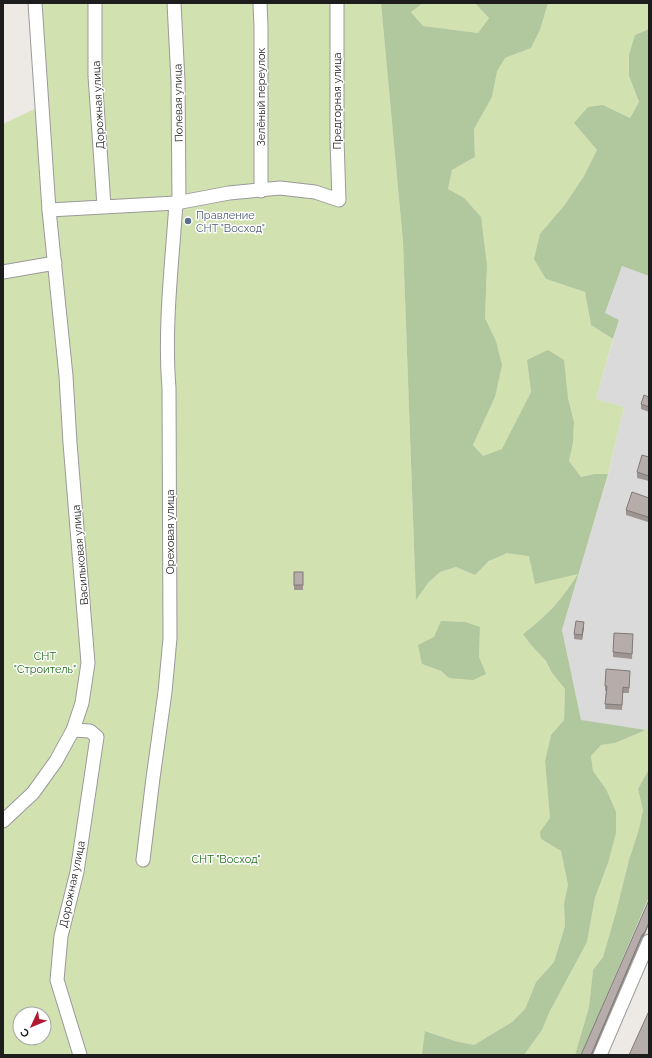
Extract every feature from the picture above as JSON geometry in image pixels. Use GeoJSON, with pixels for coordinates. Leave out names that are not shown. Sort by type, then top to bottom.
{"type":"FeatureCollection","features":[{"type":"Feature","properties":{"kind":"street","name":"Васильковая улица"},"geometry":{"type":"LineString","coordinates":[[3,821],[32,793],[56,762],[73,730],[82,703],[88,663],[66,376],[49,210],[35,3]]}},
{"type":"Feature","properties":{"kind":"street","name":"Дорожная улица"},"geometry":{"type":"LineString","coordinates":[[95,3],[95,76],[104,206]]}},
{"type":"Feature","properties":{"kind":"street","name":"Полевая улица"},"geometry":{"type":"LineString","coordinates":[[174,3],[178,81],[178,203]]}},
{"type":"Feature","properties":{"kind":"street","name":"Зелёный переулок"},"geometry":{"type":"LineString","coordinates":[[260,3],[261,191]]}},
{"type":"Feature","properties":{"kind":"street","name":"Предгорная улица"},"geometry":{"type":"LineString","coordinates":[[261,191],[280,188],[315,192],[339,200],[337,140],[337,3]]}},
{"type":"Feature","properties":{"kind":"street"},"geometry":{"type":"LineString","coordinates":[[49,210],[178,203],[229,193],[261,191]]}},
{"type":"Feature","properties":{"kind":"street","name":"Ореховая улица"},"geometry":{"type":"LineString","coordinates":[[143,860],[165,692],[170,638],[170,388],[167,361],[170,294],[178,203]]}},
{"type":"Feature","properties":{"kind":"street"},"geometry":{"type":"LineString","coordinates":[[3,272],[55,263]]}},
{"type":"Feature","properties":{"kind":"street","name":"Дорожная улица"},"geometry":{"type":"LineString","coordinates":[[73,730],[90,732],[97,737],[77,872],[61,936],[57,980],[80,1055]]}},
{"type":"Feature","properties":{"kind":"street"},"geometry":{"type":"LineString","coordinates":[[600,1055],[649,941]]}},
{"type":"Feature","properties":{"kind":"shaded area"},"geometry":{"type":"Polygon","coordinates":[[[622,266],[649,276],[649,714],[646,730],[581,721],[562,630],[608,475],[624,407],[596,399],[619,320],[605,314],[622,266]]]}},
{"type":"Feature","properties":{"kind":"green space","name":"СНТ \"Восход\""},"geometry":{"type":"Polygon","coordinates":[[[35,3],[381,3],[403,242],[416,599],[428,583],[440,572],[456,567],[475,575],[494,558],[508,553],[524,554],[579,574],[554,606],[523,634],[546,661],[552,673],[565,689],[564,720],[551,735],[545,761],[550,818],[541,839],[561,851],[568,885],[564,904],[565,926],[554,962],[536,982],[525,1009],[512,1022],[474,1045],[455,1041],[426,1031],[422,1055],[3,1055],[3,124],[41,106],[35,3]],[[480,627],[435,637],[422,664],[441,671],[449,678],[479,657],[480,627]]]}},
{"type":"Feature","properties":{"kind":"green space"},"geometry":{"type":"Polygon","coordinates":[[[381,3],[423,3],[411,12],[423,26],[478,33],[489,18],[475,3],[548,3],[540,30],[531,48],[505,58],[497,71],[492,97],[474,129],[475,157],[452,170],[448,189],[464,198],[481,217],[487,266],[485,318],[496,341],[502,365],[495,397],[473,445],[483,456],[502,449],[531,392],[527,360],[548,350],[564,360],[568,398],[574,422],[573,443],[569,461],[581,477],[594,474],[608,474],[562,630],[581,720],[646,730],[615,743],[601,745],[591,756],[593,771],[606,789],[616,812],[616,833],[608,863],[595,898],[587,942],[550,1011],[542,1030],[524,1055],[422,1055],[425,1031],[455,1041],[474,1045],[512,1022],[525,1009],[536,982],[554,962],[565,926],[564,904],[568,885],[561,851],[541,839],[540,832],[550,818],[545,761],[551,735],[564,720],[565,689],[552,673],[546,661],[523,634],[554,607],[578,574],[535,584],[529,556],[507,553],[489,561],[475,575],[456,567],[440,572],[428,583],[416,600],[403,242],[381,3]]]}},
{"type":"Feature","properties":{"kind":"green space"},"geometry":{"type":"Polygon","coordinates":[[[423,3],[475,3],[489,18],[478,33],[423,26],[411,12],[423,3]]]}},
{"type":"Feature","properties":{"kind":"green space"},"geometry":{"type":"Polygon","coordinates":[[[548,3],[649,3],[649,29],[635,35],[629,76],[639,103],[630,118],[603,105],[574,123],[597,150],[584,176],[564,206],[546,279],[585,292],[591,325],[613,339],[596,399],[624,407],[608,474],[594,474],[581,477],[569,461],[573,443],[574,422],[568,398],[527,360],[531,392],[502,450],[483,456],[473,445],[495,397],[496,341],[485,318],[487,266],[448,189],[452,170],[475,157],[474,129],[492,97],[496,71],[505,58],[531,48],[540,30],[548,3]]]}},
{"type":"Feature","properties":{"kind":"green space"},"geometry":{"type":"Polygon","coordinates":[[[649,29],[649,276],[622,266],[605,313],[619,320],[613,339],[591,325],[585,292],[546,279],[534,259],[540,234],[564,206],[584,176],[597,150],[574,123],[588,107],[603,105],[630,118],[639,102],[629,76],[629,55],[635,35],[649,29]]]}},
{"type":"Feature","properties":{"kind":"green space"},"geometry":{"type":"Polygon","coordinates":[[[441,621],[465,622],[480,627],[479,657],[486,674],[473,680],[449,678],[441,671],[422,664],[418,645],[434,637],[441,621]]]}},
{"type":"Feature","properties":{"kind":"green space"},"geometry":{"type":"Polygon","coordinates":[[[649,714],[649,769],[638,789],[643,810],[639,829],[629,860],[603,957],[593,970],[589,1007],[575,1055],[524,1055],[542,1030],[550,1011],[587,942],[595,898],[608,863],[606,789],[593,771],[591,756],[601,745],[615,743],[646,730],[649,714]]]}},
{"type":"Feature","properties":{"kind":"green space"},"geometry":{"type":"Polygon","coordinates":[[[649,769],[649,897],[581,1055],[575,1055],[589,1007],[593,970],[603,957],[629,860],[639,829],[643,810],[638,789],[649,769]]]}},
{"type":"Feature","properties":{"kind":"building"},"geometry":{"type":"Polygon","coordinates":[[[644,395],[649,397],[649,407],[641,404],[644,395]]]}},
{"type":"Feature","properties":{"kind":"building"},"geometry":{"type":"Polygon","coordinates":[[[642,455],[649,457],[649,476],[637,472],[642,455]]]}},
{"type":"Feature","properties":{"kind":"building"},"geometry":{"type":"Polygon","coordinates":[[[632,492],[649,498],[648,517],[626,510],[632,492]]]}},
{"type":"Feature","properties":{"kind":"building"},"geometry":{"type":"Polygon","coordinates":[[[294,572],[303,572],[303,585],[294,585],[294,572]]]}},
{"type":"Feature","properties":{"kind":"building"},"geometry":{"type":"Polygon","coordinates":[[[576,621],[584,622],[582,635],[574,634],[576,621]]]}},
{"type":"Feature","properties":{"kind":"building"},"geometry":{"type":"Polygon","coordinates":[[[614,633],[633,634],[632,654],[613,652],[614,633]]]}},
{"type":"Feature","properties":{"kind":"building"},"geometry":{"type":"Polygon","coordinates":[[[606,669],[630,671],[629,688],[623,687],[622,705],[605,704],[607,686],[605,686],[606,669]]]}},
{"type":"Feature","properties":{"kind":"building"},"geometry":{"type":"Polygon","coordinates":[[[649,900],[649,922],[645,932],[642,935],[591,1055],[581,1055],[649,900]]]}},
{"type":"Feature","properties":{"kind":"building"},"geometry":{"type":"Polygon","coordinates":[[[649,1011],[649,1055],[629,1055],[649,1011]]]}},
{"type":"Feature","properties":{"kind":"place","name":"Правление СНТ \"Восход\""},"geometry":{"type":"Point","coordinates":[188,221]}},
{"type":"Feature","properties":{"kind":"park label","name":"СНТ \"Строитель\""},"geometry":{"type":"Point","coordinates":[45,662]}}]}
